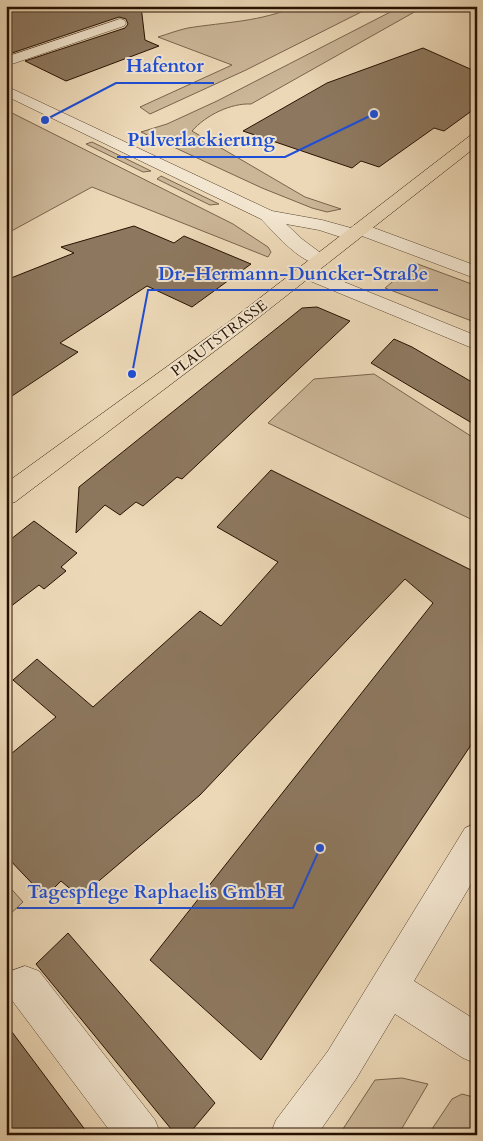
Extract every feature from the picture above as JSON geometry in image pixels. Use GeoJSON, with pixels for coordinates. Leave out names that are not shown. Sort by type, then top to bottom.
{"type":"FeatureCollection","features":[{"type":"Feature","properties":{"kind":"main road","name":"PLAUTSTRASSE"},"geometry":{"type":"LineString","coordinates":[[6,496],[173,374],[477,138]]}},
{"type":"Feature","properties":{"kind":"street"},"geometry":{"type":"LineString","coordinates":[[6,62],[120,23]]}},
{"type":"Feature","properties":{"kind":"street"},"geometry":{"type":"LineString","coordinates":[[6,90],[267,215],[356,232],[477,273]]}},
{"type":"Feature","properties":{"kind":"street"},"geometry":{"type":"LineString","coordinates":[[267,215],[295,243],[313,266],[477,344]]}},
{"type":"Feature","properties":{"kind":"street"},"geometry":{"type":"LineString","coordinates":[[290,1135],[342,1065],[477,840]]}},
{"type":"Feature","properties":{"kind":"street"},"geometry":{"type":"LineString","coordinates":[[25,985],[140,1135]]}},
{"type":"Feature","properties":{"kind":"street"},"geometry":{"type":"LineString","coordinates":[[389,987],[477,1044]]}},
{"type":"Feature","properties":{"kind":"shaded area"},"geometry":{"type":"Polygon","coordinates":[[[296,6],[373,6],[246,70],[150,114],[140,107],[232,65],[158,37],[188,28],[243,21],[270,15],[296,6]]]}},
{"type":"Feature","properties":{"kind":"shaded area"},"geometry":{"type":"Polygon","coordinates":[[[402,6],[425,6],[251,104],[243,104],[219,111],[204,120],[192,131],[305,197],[341,209],[327,212],[312,208],[262,188],[141,132],[167,124],[217,101],[402,6]]]}},
{"type":"Feature","properties":{"kind":"shaded area"},"geometry":{"type":"Polygon","coordinates":[[[6,110],[233,224],[268,247],[271,252],[268,257],[92,187],[6,234],[6,110]]]}},
{"type":"Feature","properties":{"kind":"shaded area"},"geometry":{"type":"Polygon","coordinates":[[[92,142],[151,171],[143,172],[86,144],[92,142]]]}},
{"type":"Feature","properties":{"kind":"shaded area"},"geometry":{"type":"Polygon","coordinates":[[[161,176],[219,204],[210,205],[157,179],[161,176]]]}},
{"type":"Feature","properties":{"kind":"shaded area"},"geometry":{"type":"Polygon","coordinates":[[[415,263],[477,286],[477,323],[385,288],[415,263]]]}},
{"type":"Feature","properties":{"kind":"shaded area"},"geometry":{"type":"Polygon","coordinates":[[[374,374],[477,440],[477,522],[268,423],[314,379],[374,374]]]}},
{"type":"Feature","properties":{"kind":"shaded area"},"geometry":{"type":"Polygon","coordinates":[[[6,883],[23,902],[6,918],[6,883]]]}},
{"type":"Feature","properties":{"kind":"shaded area"},"geometry":{"type":"Polygon","coordinates":[[[402,1078],[428,1084],[398,1135],[339,1135],[375,1080],[402,1078]]]}},
{"type":"Feature","properties":{"kind":"shaded area"},"geometry":{"type":"Polygon","coordinates":[[[462,1094],[477,1098],[477,1135],[428,1135],[452,1099],[462,1094]]]}},
{"type":"Feature","properties":{"kind":"building"},"geometry":{"type":"Polygon","coordinates":[[[6,6],[141,6],[145,40],[159,46],[66,81],[25,61],[125,28],[128,24],[126,19],[119,17],[9,54],[6,52],[6,6]]]}},
{"type":"Feature","properties":{"kind":"building"},"geometry":{"type":"Polygon","coordinates":[[[423,48],[477,72],[477,107],[444,131],[434,128],[379,167],[361,161],[352,168],[243,131],[327,83],[423,48]]]}},
{"type":"Feature","properties":{"kind":"building"},"geometry":{"type":"Polygon","coordinates":[[[134,226],[174,243],[184,236],[251,264],[192,307],[147,286],[60,343],[78,352],[6,400],[6,280],[74,253],[61,247],[134,226]]]}},
{"type":"Feature","properties":{"kind":"building"},"geometry":{"type":"Polygon","coordinates":[[[317,307],[350,321],[182,479],[177,477],[143,506],[136,502],[120,515],[105,505],[76,533],[79,487],[302,308],[317,307]]]}},
{"type":"Feature","properties":{"kind":"building"},"geometry":{"type":"Polygon","coordinates":[[[394,339],[412,347],[477,385],[477,426],[371,363],[394,339]]]}},
{"type":"Feature","properties":{"kind":"building"},"geometry":{"type":"Polygon","coordinates":[[[271,470],[477,573],[477,736],[261,1060],[150,960],[433,603],[405,579],[200,795],[80,897],[61,881],[45,897],[6,856],[6,758],[56,717],[13,680],[37,659],[93,707],[200,611],[221,626],[278,562],[217,527],[271,470]]]}},
{"type":"Feature","properties":{"kind":"building"},"geometry":{"type":"Polygon","coordinates":[[[34,521],[77,553],[61,567],[66,571],[44,589],[39,585],[6,610],[6,543],[34,521]]]}},
{"type":"Feature","properties":{"kind":"building"},"geometry":{"type":"Polygon","coordinates":[[[68,933],[215,1103],[188,1135],[176,1135],[36,964],[68,933]]]}},
{"type":"Feature","properties":{"kind":"building"},"geometry":{"type":"Polygon","coordinates":[[[6,1024],[89,1135],[6,1135],[6,1024]]]}},
{"type":"Feature","properties":{"kind":"place","name":"Pulverlackierung"},"geometry":{"type":"Point","coordinates":[374,114]}},
{"type":"Feature","properties":{"kind":"place","name":"Hafentor"},"geometry":{"type":"Point","coordinates":[45,120]}},
{"type":"Feature","properties":{"kind":"place","name":"Dr.-Hermann-Duncker-Straße"},"geometry":{"type":"Point","coordinates":[132,374]}},
{"type":"Feature","properties":{"kind":"place","name":"Tagespflege Raphaelis GmbH"},"geometry":{"type":"Point","coordinates":[320,848]}}]}
